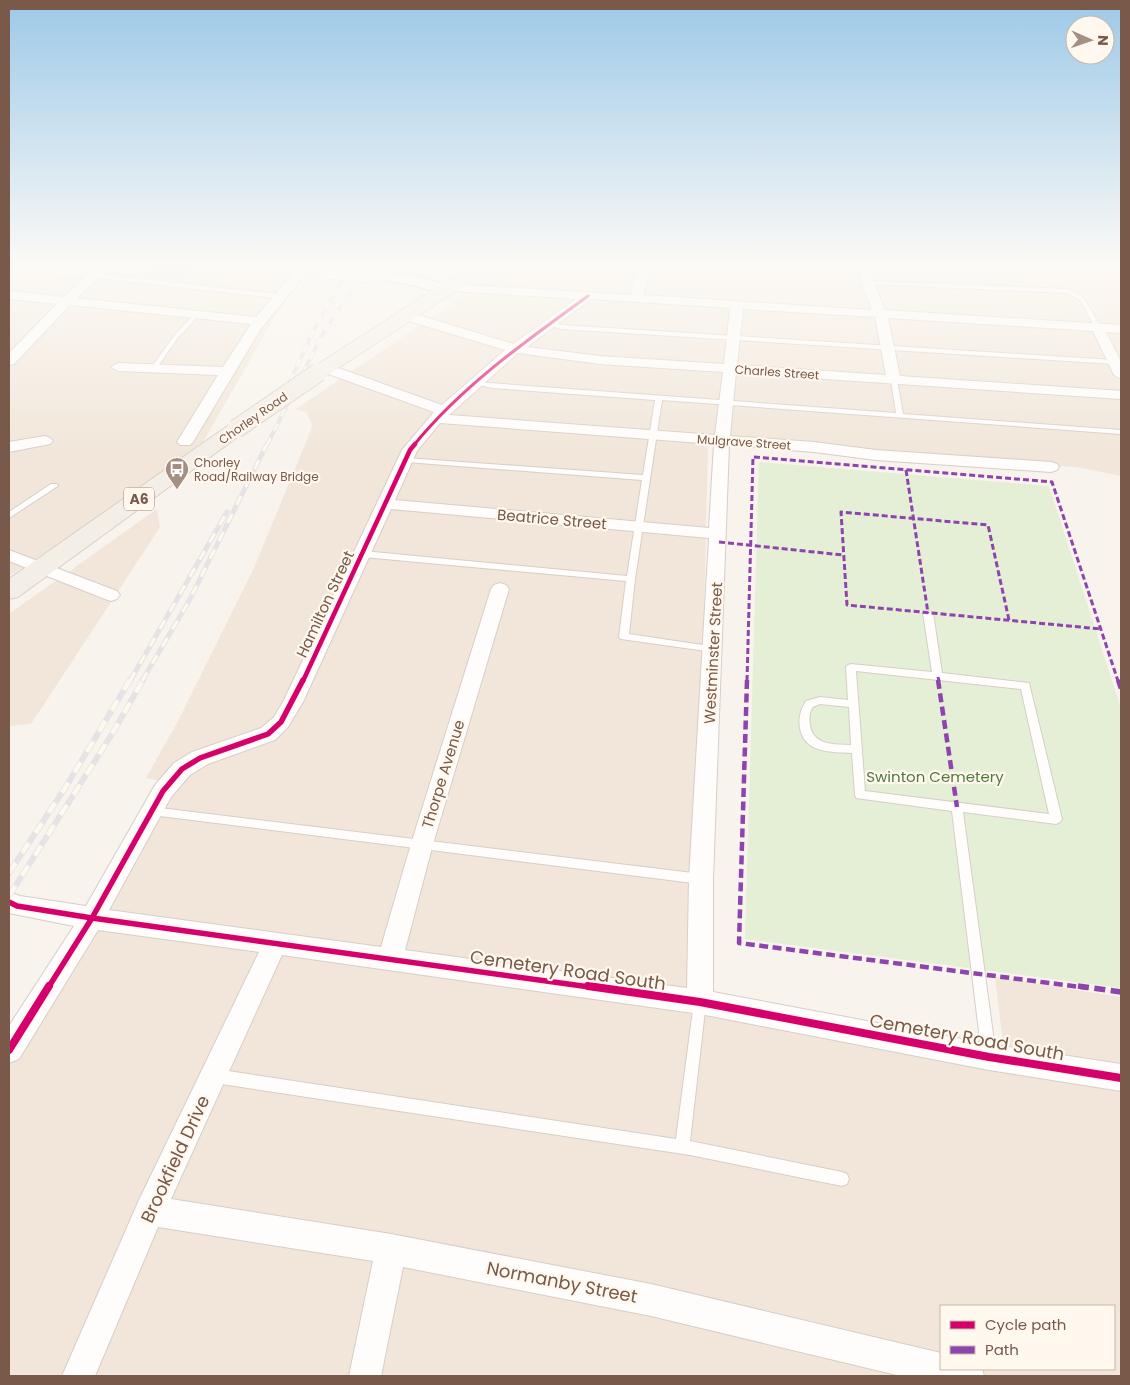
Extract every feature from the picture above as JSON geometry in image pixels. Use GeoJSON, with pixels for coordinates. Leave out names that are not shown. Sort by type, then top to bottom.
{"type":"FeatureCollection","features":[{"type":"Feature","properties":{"kind":"main road","name":"Chorley Road"},"geometry":{"type":"LineString","coordinates":[[9,591],[236,429],[322,370],[389,328]]}},
{"type":"Feature","properties":{"kind":"street"},"geometry":{"type":"LineString","coordinates":[[9,361],[41,328]]}},
{"type":"Feature","properties":{"kind":"street"},"geometry":{"type":"LineString","coordinates":[[185,442],[254,328]]}},
{"type":"Feature","properties":{"kind":"street","name":"Charles Street"},"geometry":{"type":"LineString","coordinates":[[445,328],[516,349],[600,360],[1121,395]]}},
{"type":"Feature","properties":{"kind":"street","name":"Hamilton Street"},"geometry":{"type":"LineString","coordinates":[[9,1050],[92,918],[163,791],[182,769],[200,758],[268,734],[281,722],[293,702],[410,450],[440,414],[516,349],[545,328]]}},
{"type":"Feature","properties":{"kind":"street","name":"Westminster Street"},"geometry":{"type":"LineString","coordinates":[[700,1002],[701,879],[722,440],[734,328]]}},
{"type":"Feature","properties":{"kind":"street"},"geometry":{"type":"LineString","coordinates":[[884,328],[894,380]]}},
{"type":"Feature","properties":{"kind":"street"},"geometry":{"type":"LineString","coordinates":[[1092,328],[1121,329]]}},
{"type":"Feature","properties":{"kind":"street"},"geometry":{"type":"LineString","coordinates":[[1098,328],[1121,375]]}},
{"type":"Feature","properties":{"kind":"street"},"geometry":{"type":"LineString","coordinates":[[118,367],[227,371]]}},
{"type":"Feature","properties":{"kind":"street","name":"Mulgrave Street"},"geometry":{"type":"LineString","coordinates":[[322,370],[440,414],[653,436],[814,447],[876,455],[1041,463]]}},
{"type":"Feature","properties":{"kind":"street"},"geometry":{"type":"LineString","coordinates":[[9,447],[46,441]]}},
{"type":"Feature","properties":{"kind":"street","name":"Beatrice Street"},"geometry":{"type":"LineString","coordinates":[[385,504],[719,534]]}},
{"type":"Feature","properties":{"kind":"street"},"geometry":{"type":"LineString","coordinates":[[9,555],[111,595]]}},
{"type":"Feature","properties":{"kind":"street","name":"Thorpe Avenue"},"geometry":{"type":"LineString","coordinates":[[390,960],[422,844],[500,589]]}},
{"type":"Feature","properties":{"kind":"street","name":"Cemetery Road South"},"geometry":{"type":"LineString","coordinates":[[9,902],[17,906],[92,918],[700,1002],[989,1057],[1121,1078]]}},
{"type":"Feature","properties":{"kind":"street","name":"Brookfield Drive"},"geometry":{"type":"LineString","coordinates":[[78,1376],[150,1211],[275,944]]}},
{"type":"Feature","properties":{"kind":"street","name":"Normanby Street"},"geometry":{"type":"LineString","coordinates":[[150,1211],[391,1249],[652,1300],[935,1373],[968,1376]]}},
{"type":"Feature","properties":{"kind":"street"},"geometry":{"type":"LineString","coordinates":[[365,1376],[391,1249]]}},
{"type":"Feature","properties":{"kind":"lane"},"geometry":{"type":"LineString","coordinates":[[154,368],[184,328]]}},
{"type":"Feature","properties":{"kind":"lane"},"geometry":{"type":"LineString","coordinates":[[571,328],[1114,362]]}},
{"type":"Feature","properties":{"kind":"lane"},"geometry":{"type":"LineString","coordinates":[[894,380],[900,416]]}},
{"type":"Feature","properties":{"kind":"lane"},"geometry":{"type":"LineString","coordinates":[[477,383],[492,386],[1121,432]]}},
{"type":"Feature","properties":{"kind":"lane"},"geometry":{"type":"LineString","coordinates":[[659,398],[630,579],[624,637],[713,649]]}},
{"type":"Feature","properties":{"kind":"lane"},"geometry":{"type":"LineString","coordinates":[[406,460],[646,478]]}},
{"type":"Feature","properties":{"kind":"lane"},"geometry":{"type":"LineString","coordinates":[[9,516],[54,486]]}},
{"type":"Feature","properties":{"kind":"lane"},"geometry":{"type":"LineString","coordinates":[[363,554],[630,579]]}},
{"type":"Feature","properties":{"kind":"lane"},"geometry":{"type":"LineString","coordinates":[[928,613],[938,676]]}},
{"type":"Feature","properties":{"kind":"lane"},"geometry":{"type":"LineString","coordinates":[[851,667],[1025,686],[1056,818],[860,795],[854,704],[851,667]]}},
{"type":"Feature","properties":{"kind":"lane"},"geometry":{"type":"LineString","coordinates":[[854,704],[813,702],[807,707],[804,714],[805,732],[809,739],[816,744],[856,749]]}},
{"type":"Feature","properties":{"kind":"lane"},"geometry":{"type":"LineString","coordinates":[[957,807],[989,1057]]}},
{"type":"Feature","properties":{"kind":"lane"},"geometry":{"type":"LineString","coordinates":[[152,811],[701,879]]}},
{"type":"Feature","properties":{"kind":"lane"},"geometry":{"type":"LineString","coordinates":[[682,1147],[700,1002]]}},
{"type":"Feature","properties":{"kind":"lane"},"geometry":{"type":"LineString","coordinates":[[214,1076],[682,1147],[842,1179]]}},
{"type":"Feature","properties":{"kind":"shaded area"},"geometry":{"type":"Polygon","coordinates":[[[9,328],[269,328],[203,442],[78,531],[9,576],[9,328]]]}},
{"type":"Feature","properties":{"kind":"shaded area"},"geometry":{"type":"Polygon","coordinates":[[[416,328],[1036,328],[1121,333],[1121,476],[1077,467],[708,444],[695,1009],[1005,1059],[995,977],[1121,997],[1121,1376],[9,1376],[9,1065],[180,785],[146,778],[178,721],[254,568],[311,430],[312,424],[306,412],[296,409],[416,328]]]}},
{"type":"Feature","properties":{"kind":"shaded area"},"geometry":{"type":"Polygon","coordinates":[[[157,509],[160,527],[31,724],[9,726],[9,614],[157,509]]]}},
{"type":"Feature","properties":{"kind":"green space","name":"Swinton Cemetery"},"geometry":{"type":"Polygon","coordinates":[[[759,462],[1049,486],[1121,708],[1121,988],[745,939],[759,462]]]}},
{"type":"Feature","properties":{"kind":"railway"},"geometry":{"type":"LineString","coordinates":[[290,381],[315,328]]}},
{"type":"Feature","properties":{"kind":"railway"},"geometry":{"type":"LineString","coordinates":[[267,445],[327,328]]}},
{"type":"Feature","properties":{"kind":"railway"},"geometry":{"type":"LineString","coordinates":[[142,681],[189,601],[267,444]]}},
{"type":"Feature","properties":{"kind":"railway"},"geometry":{"type":"LineString","coordinates":[[130,681],[227,512]]}},
{"type":"Feature","properties":{"kind":"railway"},"geometry":{"type":"LineString","coordinates":[[9,873],[67,785],[130,680]]}},
{"type":"Feature","properties":{"kind":"railway"},"geometry":{"type":"LineString","coordinates":[[9,896],[112,734],[143,680]]}},
{"type":"Feature","properties":{"kind":"marked path"},"geometry":{"type":"LineString","coordinates":[[1121,689],[1052,482],[753,457],[739,943],[1121,992]]}},
{"type":"Feature","properties":{"kind":"marked path"},"geometry":{"type":"LineString","coordinates":[[906,470],[928,613]]}},
{"type":"Feature","properties":{"kind":"marked path"},"geometry":{"type":"LineString","coordinates":[[1009,620],[988,525],[841,512],[847,605],[1101,629]]}},
{"type":"Feature","properties":{"kind":"marked path"},"geometry":{"type":"LineString","coordinates":[[719,542],[843,555]]}},
{"type":"Feature","properties":{"kind":"marked path"},"geometry":{"type":"LineString","coordinates":[[938,677],[957,807]]}},
{"type":"Feature","properties":{"kind":"cycle path"},"geometry":{"type":"LineString","coordinates":[[9,1050],[92,918],[163,791],[182,769],[200,758],[268,734],[281,722],[293,702],[410,450],[436,418],[515,349],[544,328]]}},
{"type":"Feature","properties":{"kind":"cycle path"},"geometry":{"type":"LineString","coordinates":[[9,902],[17,906],[92,918],[700,1002],[989,1057],[1121,1078]]}},
{"type":"Feature","properties":{"kind":"place","name":"Chorley Road/Railway Bridge"},"geometry":{"type":"Point","coordinates":[177,490]}}]}
